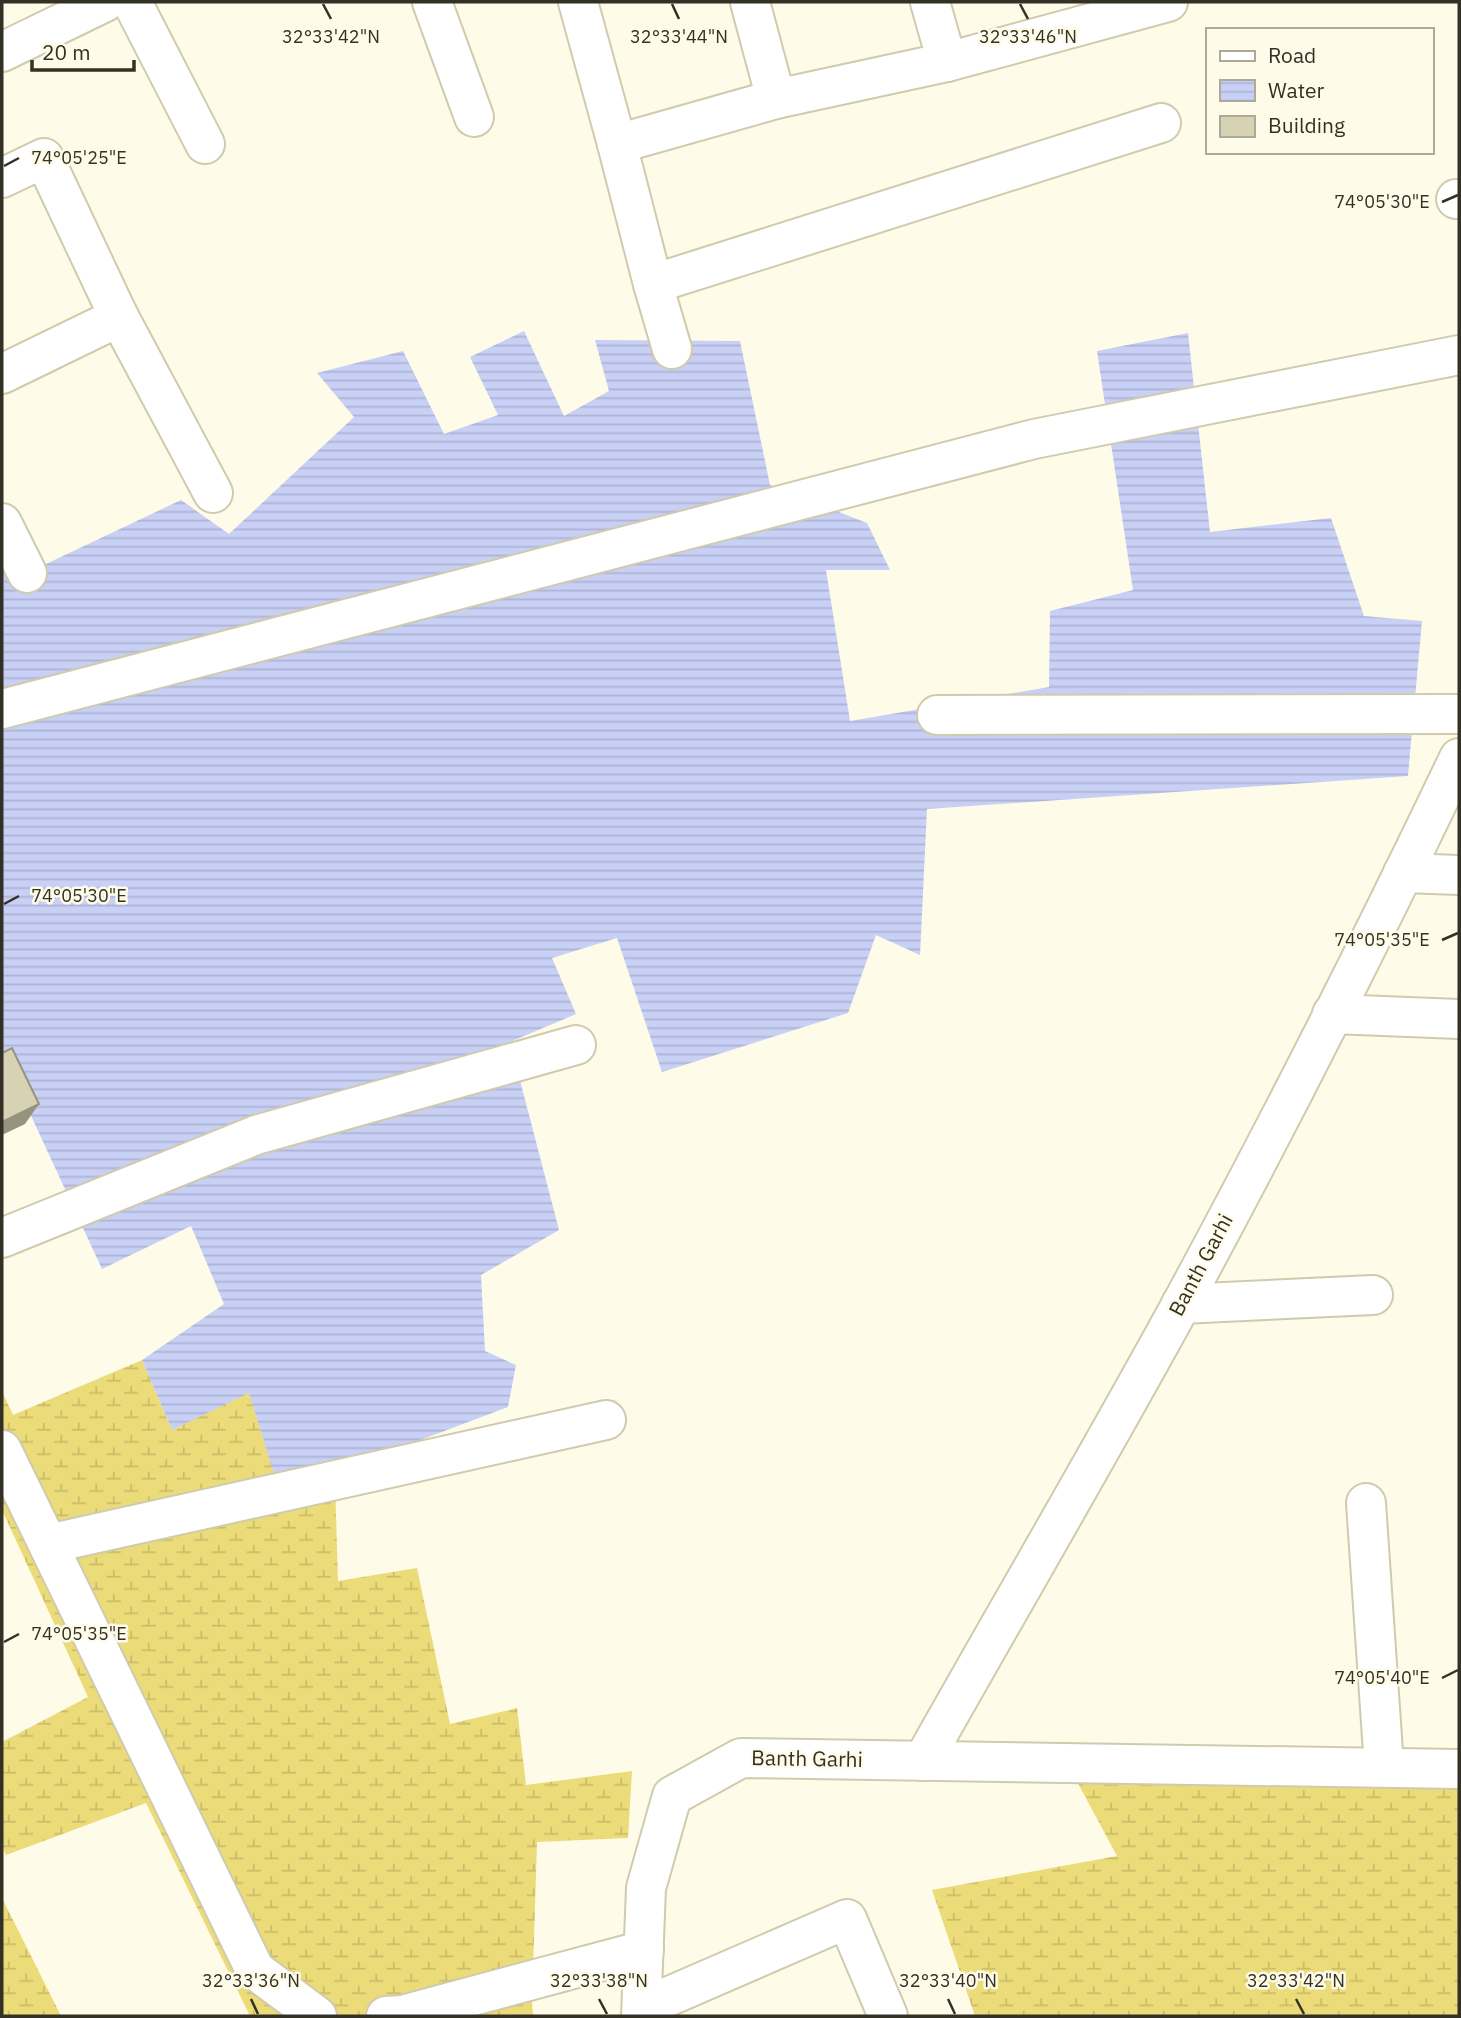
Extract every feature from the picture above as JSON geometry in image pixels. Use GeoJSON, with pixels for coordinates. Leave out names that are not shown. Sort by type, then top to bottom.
{"type":"FeatureCollection","features":[{"type":"Feature","properties":{"kind":"street"},"geometry":{"type":"LineString","coordinates":[[2,52],[105,2]]}},
{"type":"Feature","properties":{"kind":"street"},"geometry":{"type":"LineString","coordinates":[[132,2],[205,144]]}},
{"type":"Feature","properties":{"kind":"street"},"geometry":{"type":"LineString","coordinates":[[432,2],[474,117]]}},
{"type":"Feature","properties":{"kind":"street"},"geometry":{"type":"LineString","coordinates":[[578,2],[672,349]]}},
{"type":"Feature","properties":{"kind":"street"},"geometry":{"type":"LineString","coordinates":[[750,2],[776,99]]}},
{"type":"Feature","properties":{"kind":"street"},"geometry":{"type":"LineString","coordinates":[[930,2],[947,62]]}},
{"type":"Feature","properties":{"kind":"street"},"geometry":{"type":"LineString","coordinates":[[617,144],[776,99],[947,62],[1168,2]]}},
{"type":"Feature","properties":{"kind":"street"},"geometry":{"type":"LineString","coordinates":[[653,285],[1161,123]]}},
{"type":"Feature","properties":{"kind":"street"},"geometry":{"type":"LineString","coordinates":[[2,178],[44,158],[119,317],[213,493]]}},
{"type":"Feature","properties":{"kind":"street"},"geometry":{"type":"LineString","coordinates":[[2,374],[119,317]]}},
{"type":"Feature","properties":{"kind":"street"},"geometry":{"type":"LineString","coordinates":[[2,709],[1034,439],[1459,355]]}},
{"type":"Feature","properties":{"kind":"street"},"geometry":{"type":"LineString","coordinates":[[2,523],[27,573]]}},
{"type":"Feature","properties":{"kind":"street"},"geometry":{"type":"LineString","coordinates":[[937,715],[1459,714]]}},
{"type":"Feature","properties":{"kind":"street","name":"Banth Garhi"},"geometry":{"type":"LineString","coordinates":[[923,1761],[1181,1304],[1332,1014],[1459,758]]}},
{"type":"Feature","properties":{"kind":"street"},"geometry":{"type":"LineString","coordinates":[[1403,873],[1459,875]]}},
{"type":"Feature","properties":{"kind":"street"},"geometry":{"type":"LineString","coordinates":[[1332,1014],[1459,1019]]}},
{"type":"Feature","properties":{"kind":"street"},"geometry":{"type":"LineString","coordinates":[[2,1238],[256,1135],[576,1045]]}},
{"type":"Feature","properties":{"kind":"street"},"geometry":{"type":"LineString","coordinates":[[1181,1304],[1373,1295]]}},
{"type":"Feature","properties":{"kind":"street"},"geometry":{"type":"LineString","coordinates":[[48,1544],[606,1420]]}},
{"type":"Feature","properties":{"kind":"street"},"geometry":{"type":"LineString","coordinates":[[2,1450],[255,1970],[317,2016]]}},
{"type":"Feature","properties":{"kind":"street"},"geometry":{"type":"LineString","coordinates":[[1366,1503],[1384,1768]]}},
{"type":"Feature","properties":{"kind":"street","name":"Banth Garhi"},"geometry":{"type":"LineString","coordinates":[[642,2012],[646,1888],[672,1796],[741,1758],[1459,1769]]}},
{"type":"Feature","properties":{"kind":"street"},"geometry":{"type":"LineString","coordinates":[[642,2012],[848,1919],[888,2016]]}},
{"type":"Feature","properties":{"kind":"street"},"geometry":{"type":"LineString","coordinates":[[386,2016],[402,2015],[644,1950]]}},
{"type":"Feature","properties":{"kind":"green space"},"geometry":{"type":"Polygon","coordinates":[[[142,1360],[172,1430],[249,1392],[280,1492],[335,1481],[338,1581],[417,1568],[450,1724],[517,1708],[526,1785],[632,1771],[628,1838],[537,1842],[533,2016],[250,2016],[146,1803],[6,1855],[2,1846],[2,1742],[88,1697],[2,1510],[2,1391],[13,1415],[142,1360]]]}},
{"type":"Feature","properties":{"kind":"green space"},"geometry":{"type":"Polygon","coordinates":[[[1067,1763],[1459,1769],[1459,2016],[975,2016],[932,1890],[1117,1856],[1067,1763]]]}},
{"type":"Feature","properties":{"kind":"green space"},"geometry":{"type":"Polygon","coordinates":[[[2,1898],[61,2016],[2,2016],[2,1898]]]}},
{"type":"Feature","properties":{"kind":"water"},"geometry":{"type":"Polygon","coordinates":[[[524,331],[564,416],[609,391],[595,340],[740,341],[770,485],[867,523],[890,570],[826,570],[850,721],[1049,687],[1050,611],[1133,590],[1097,351],[1188,333],[1210,532],[1331,518],[1364,616],[1422,621],[1408,776],[927,809],[920,955],[876,935],[848,1013],[662,1072],[617,938],[552,958],[576,1014],[510,1042],[559,1230],[481,1275],[485,1351],[516,1365],[508,1407],[280,1493],[249,1393],[172,1430],[142,1360],[224,1304],[191,1226],[102,1269],[2,1053],[2,539],[27,573],[181,500],[229,534],[354,417],[317,373],[403,351],[444,434],[498,415],[470,357],[524,331]]]}},
{"type":"Feature","properties":{"kind":"building"},"geometry":{"type":"Polygon","coordinates":[[[12,1048],[39,1104],[2,1122],[2,1053],[12,1048]]]}}]}
